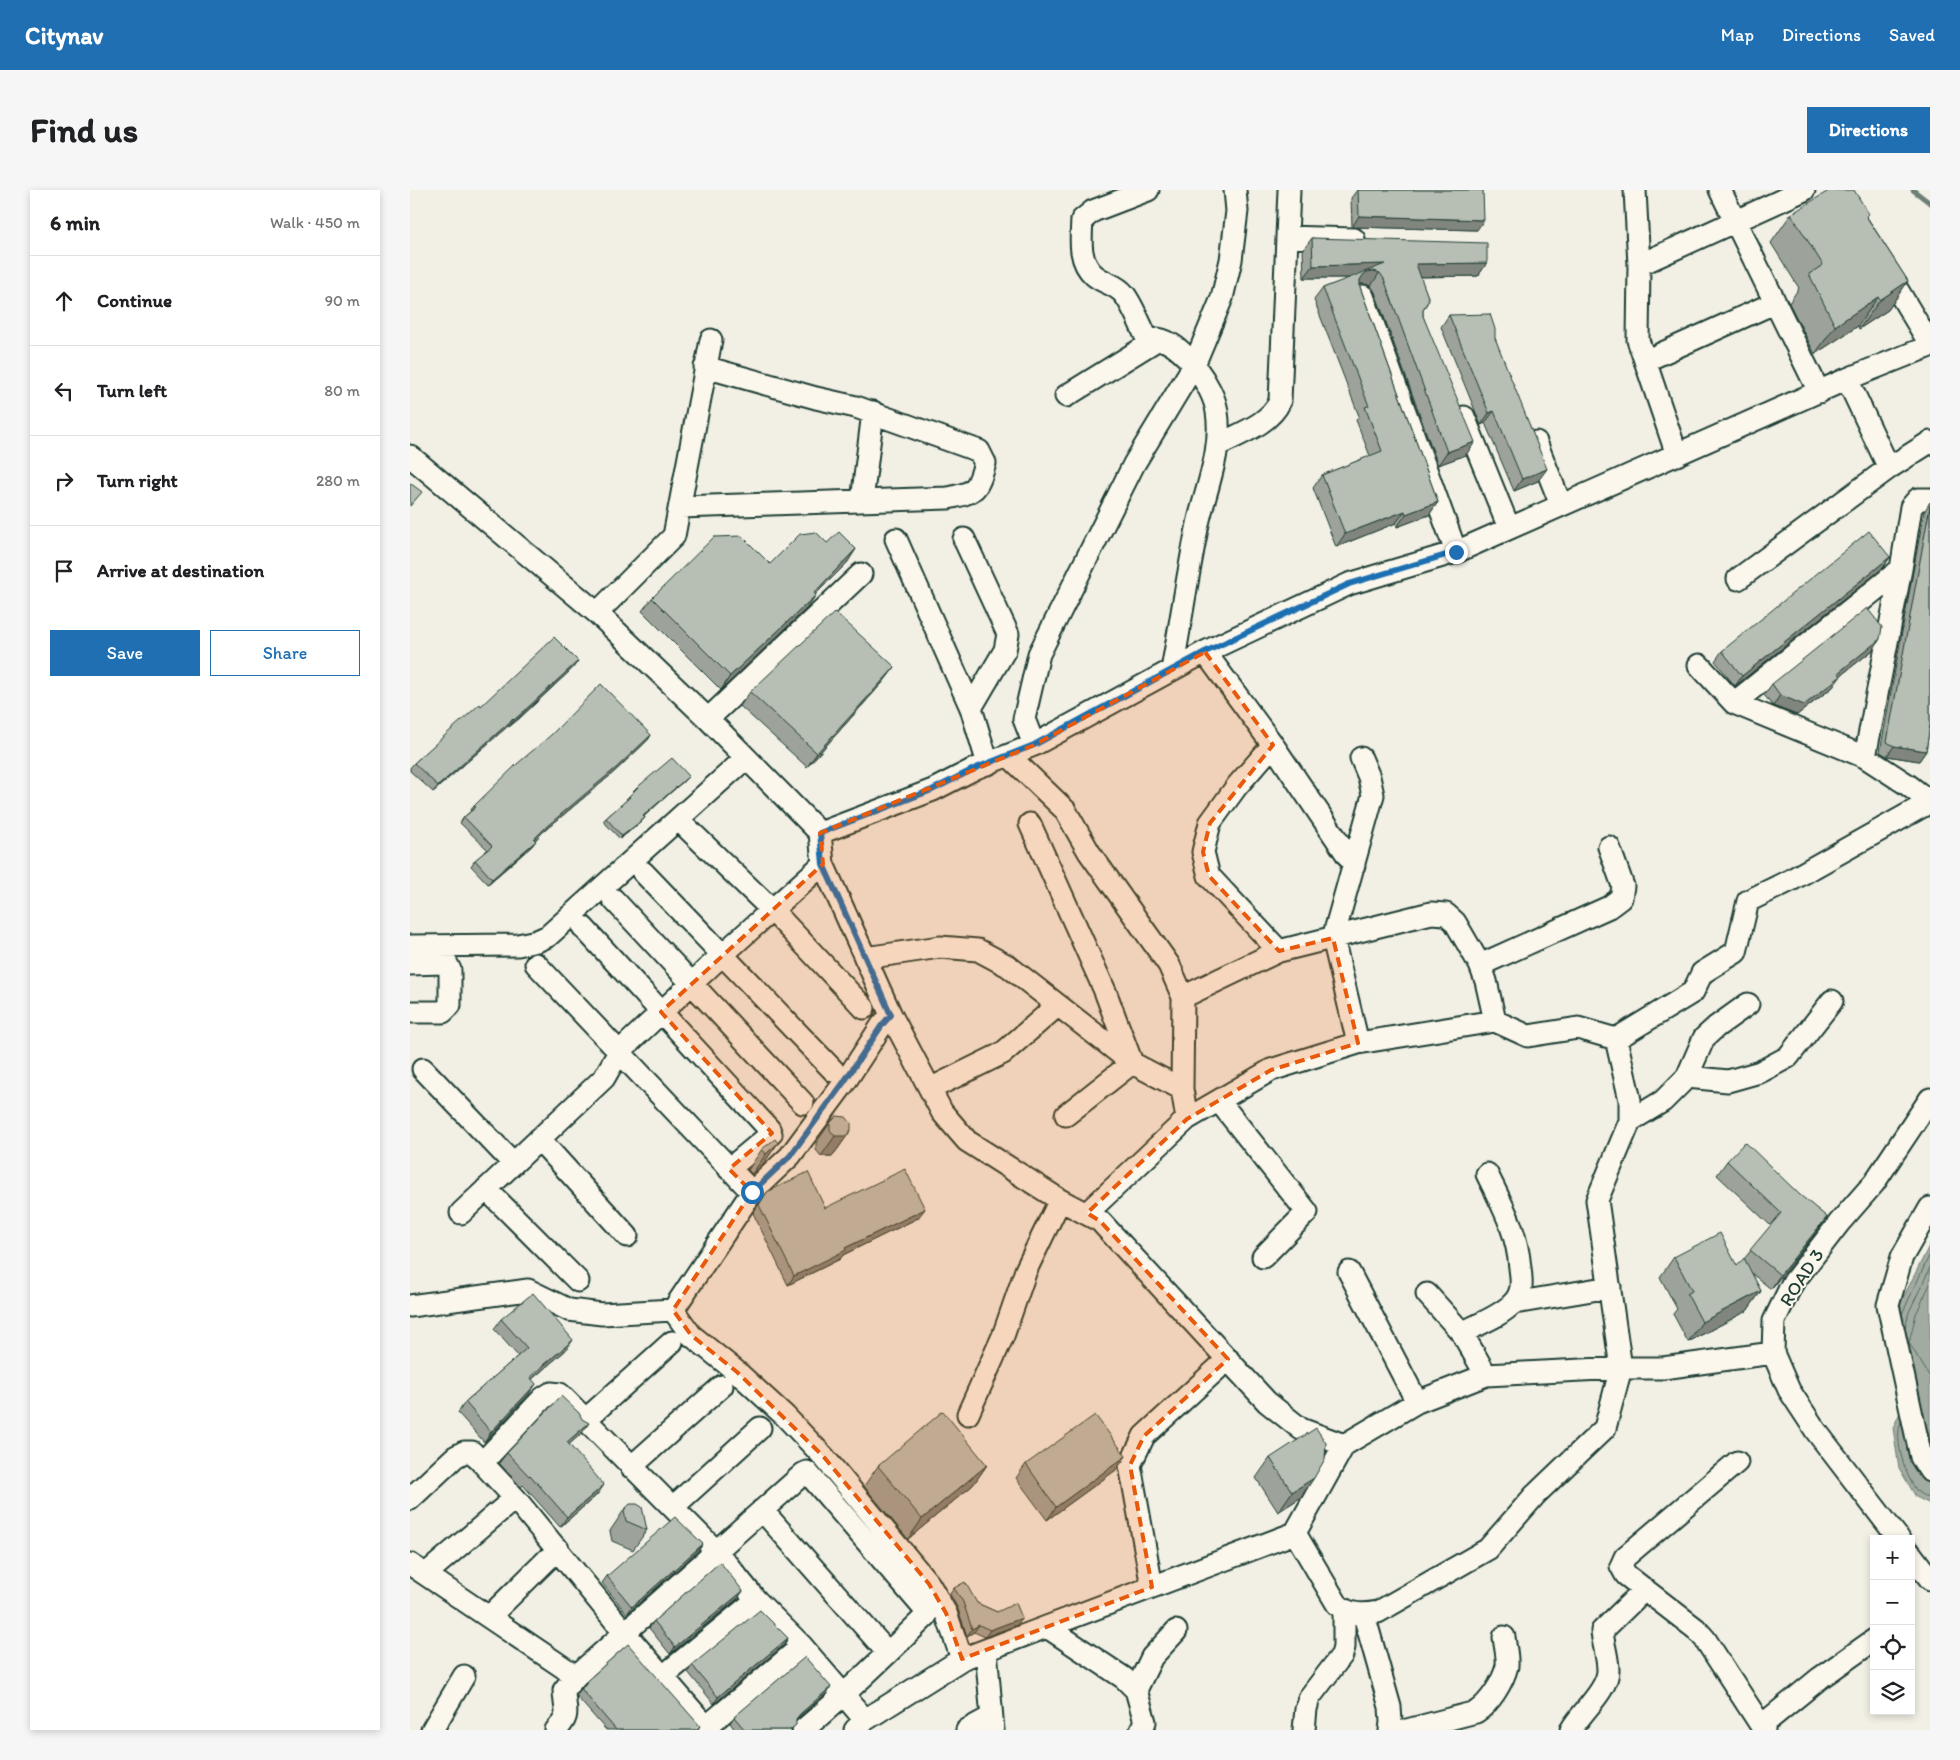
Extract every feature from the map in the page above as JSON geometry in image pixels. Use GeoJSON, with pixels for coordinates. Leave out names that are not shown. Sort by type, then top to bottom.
{"type":"FeatureCollection","features":[{"type":"Feature","properties":{"kind":"street"},"geometry":{"type":"LineString","coordinates":[[1148,190],[1092,211],[1082,220],[1080,245],[1085,262],[1094,275],[1124,294],[1149,343]]}},
{"type":"Feature","properties":{"kind":"street"},"geometry":{"type":"LineString","coordinates":[[1034,745],[1024,719],[1039,654],[1134,464],[1194,365],[1222,298],[1229,270],[1237,211],[1235,190]]}},
{"type":"Feature","properties":{"kind":"street"},"geometry":{"type":"LineString","coordinates":[[1218,445],[1267,418],[1275,411],[1280,401],[1289,190]]}},
{"type":"Feature","properties":{"kind":"street"},"geometry":{"type":"LineString","coordinates":[[1635,190],[1639,265],[1638,340],[1677,455]]}},
{"type":"Feature","properties":{"kind":"street"},"geometry":{"type":"LineString","coordinates":[[1720,190],[1734,222],[1819,392]]}},
{"type":"Feature","properties":{"kind":"street"},"geometry":{"type":"LineString","coordinates":[[1639,265],[1804,190]]}},
{"type":"Feature","properties":{"kind":"street"},"geometry":{"type":"LineString","coordinates":[[1286,236],[1372,240]]}},
{"type":"Feature","properties":{"kind":"street"},"geometry":{"type":"LineString","coordinates":[[820,833],[932,790],[1034,745],[1205,652],[1349,584],[1456,552],[1847,379],[1930,345],[1874,250]]}},
{"type":"Feature","properties":{"kind":"street"},"geometry":{"type":"LineString","coordinates":[[1363,296],[1456,552]]}},
{"type":"Feature","properties":{"kind":"street"},"geometry":{"type":"LineString","coordinates":[[1645,361],[1774,303]]}},
{"type":"Feature","properties":{"kind":"street"},"geometry":{"type":"LineString","coordinates":[[1066,396],[1158,339],[1167,340],[1194,365],[1208,384],[1218,412],[1218,445],[1198,525],[1172,670]]}},
{"type":"Feature","properties":{"kind":"street"},"geometry":{"type":"LineString","coordinates":[[596,613],[674,536],[711,340]]}},
{"type":"Feature","properties":{"kind":"street"},"geometry":{"type":"LineString","coordinates":[[680,507],[948,498],[970,494],[979,484],[985,463],[979,451],[873,412],[705,367]]}},
{"type":"Feature","properties":{"kind":"street"},"geometry":{"type":"LineString","coordinates":[[1847,379],[1889,468]]}},
{"type":"Feature","properties":{"kind":"street"},"geometry":{"type":"LineString","coordinates":[[1455,395],[1509,528]]}},
{"type":"Feature","properties":{"kind":"street"},"geometry":{"type":"LineString","coordinates":[[862,501],[873,412]]}},
{"type":"Feature","properties":{"kind":"street"},"geometry":{"type":"LineString","coordinates":[[1527,420],[1562,506]]}},
{"type":"Feature","properties":{"kind":"street"},"geometry":{"type":"LineString","coordinates":[[1738,579],[1889,468],[1930,442]]}},
{"type":"Feature","properties":{"kind":"street"},"geometry":{"type":"LineString","coordinates":[[410,456],[596,613],[708,719],[820,833],[823,864],[891,1015],[942,1112],[967,1141],[1060,1200],[1088,1213],[1100,1221],[1267,1402],[1301,1429],[1344,1445]]}},
{"type":"Feature","properties":{"kind":"street"},"geometry":{"type":"LineString","coordinates":[[1864,757],[1901,569],[1911,507],[1918,499],[1930,499]]}},
{"type":"Feature","properties":{"kind":"street"},"geometry":{"type":"LineString","coordinates":[[896,539],[970,708],[988,764]]}},
{"type":"Feature","properties":{"kind":"street"},"geometry":{"type":"LineString","coordinates":[[964,540],[1008,634],[1005,650],[970,708]]}},
{"type":"Feature","properties":{"kind":"street"},"geometry":{"type":"LineString","coordinates":[[1734,703],[1901,569]]}},
{"type":"Feature","properties":{"kind":"street"},"geometry":{"type":"LineString","coordinates":[[708,719],[861,574]]}},
{"type":"Feature","properties":{"kind":"street"},"geometry":{"type":"LineString","coordinates":[[1205,652],[1272,745],[1354,865]]}},
{"type":"Feature","properties":{"kind":"street"},"geometry":{"type":"LineString","coordinates":[[1699,665],[1734,703],[1864,757],[1908,785],[1930,802]]}},
{"type":"Feature","properties":{"kind":"street"},"geometry":{"type":"LineString","coordinates":[[1272,745],[1237,786],[1210,823],[1202,852],[1209,876],[1279,951]]}},
{"type":"Feature","properties":{"kind":"street"},"geometry":{"type":"LineString","coordinates":[[1009,756],[1065,810],[1089,852],[1169,964],[1183,997],[1182,1089],[1187,1119]]}},
{"type":"Feature","properties":{"kind":"street"},"geometry":{"type":"LineString","coordinates":[[410,946],[518,946],[548,936],[746,758]]}},
{"type":"Feature","properties":{"kind":"street"},"geometry":{"type":"LineString","coordinates":[[1358,1043],[1333,938],[1372,795],[1369,777],[1361,758]]}},
{"type":"Feature","properties":{"kind":"street"},"geometry":{"type":"LineString","coordinates":[[1930,798],[1930,807]]}},
{"type":"Feature","properties":{"kind":"street"},"geometry":{"type":"LineString","coordinates":[[1088,1213],[1187,1119],[1271,1070],[1358,1043],[1494,1021],[1528,1036],[1578,1028],[1616,1039],[1693,992],[1702,973],[1736,952],[1748,900],[1791,880],[1930,802]]}},
{"type":"Feature","properties":{"kind":"street"},"geometry":{"type":"LineString","coordinates":[[1030,824],[1105,991],[1132,1063]]}},
{"type":"Feature","properties":{"kind":"street"},"geometry":{"type":"LineString","coordinates":[[687,828],[772,910],[864,1008]]}},
{"type":"Feature","properties":{"kind":"street"},"geometry":{"type":"LineString","coordinates":[[1480,965],[1609,907],[1621,898],[1623,886],[1609,846]]}},
{"type":"Feature","properties":{"kind":"street"},"geometry":{"type":"LineString","coordinates":[[461,1213],[604,1078],[619,1052],[722,955],[823,864]]}},
{"type":"Feature","properties":{"kind":"street"},"geometry":{"type":"LineString","coordinates":[[643,872],[834,1071]]}},
{"type":"Feature","properties":{"kind":"street"},"geometry":{"type":"LineString","coordinates":[[613,900],[803,1103]]}},
{"type":"Feature","properties":{"kind":"street"},"geometry":{"type":"LineString","coordinates":[[1183,997],[1279,951],[1431,913],[1446,914],[1455,922],[1480,965],[1486,981],[1494,1021]]}},
{"type":"Feature","properties":{"kind":"street"},"geometry":{"type":"LineString","coordinates":[[583,927],[769,1129],[771,1134],[729,1169]]}},
{"type":"Feature","properties":{"kind":"street"},"geometry":{"type":"LineString","coordinates":[[865,958],[940,947],[978,950],[1008,966],[1132,1063],[1182,1089]]}},
{"type":"Feature","properties":{"kind":"street"},"geometry":{"type":"LineString","coordinates":[[410,964],[447,964],[450,970],[450,1006],[443,1012],[410,1012]]}},
{"type":"Feature","properties":{"kind":"street"},"geometry":{"type":"LineString","coordinates":[[536,964],[752,1192]]}},
{"type":"Feature","properties":{"kind":"street"},"geometry":{"type":"LineString","coordinates":[[1687,1077],[1728,1081],[1760,1072],[1788,1057],[1832,1002]]}},
{"type":"Feature","properties":{"kind":"street"},"geometry":{"type":"LineString","coordinates":[[1630,1121],[1663,1101],[1687,1077],[1704,1038],[1748,1004]]}},
{"type":"Feature","properties":{"kind":"street"},"geometry":{"type":"LineString","coordinates":[[930,1089],[1003,1053],[1058,1005]]}},
{"type":"Feature","properties":{"kind":"street"},"geometry":{"type":"LineString","coordinates":[[673,1310],[752,1192],[790,1156],[891,1015]]}},
{"type":"Feature","properties":{"kind":"street"},"geometry":{"type":"LineString","coordinates":[[1295,1533],[1337,1604],[1354,1613],[1378,1612],[1488,1550],[1535,1494],[1605,1428],[1621,1368],[1597,1200],[1630,1121],[1630,1100],[1616,1039]]}},
{"type":"Feature","properties":{"kind":"street"},"geometry":{"type":"LineString","coordinates":[[1066,1115],[1132,1063]]}},
{"type":"Feature","properties":{"kind":"street"},"geometry":{"type":"LineString","coordinates":[[423,1069],[514,1163]]}},
{"type":"Feature","properties":{"kind":"street","name":"ROAD 3"},"geometry":{"type":"LineString","coordinates":[[1896,1535],[1816,1431],[1789,1390],[1773,1353],[1774,1320],[1792,1284],[1839,1223],[1874,1183],[1930,1099]]}},
{"type":"Feature","properties":{"kind":"street"},"geometry":{"type":"LineString","coordinates":[[1219,1101],[1307,1212],[1262,1257]]}},
{"type":"Feature","properties":{"kind":"street"},"geometry":{"type":"LineString","coordinates":[[539,1139],[627,1236]]}},
{"type":"Feature","properties":{"kind":"street"},"geometry":{"type":"LineString","coordinates":[[1488,1174],[1513,1229],[1518,1247],[1522,1288],[1514,1303]]}},
{"type":"Feature","properties":{"kind":"street"},"geometry":{"type":"LineString","coordinates":[[486,1189],[578,1280]]}},
{"type":"Feature","properties":{"kind":"street"},"geometry":{"type":"LineString","coordinates":[[968,1414],[1003,1336],[1026,1270],[1060,1200]]}},
{"type":"Feature","properties":{"kind":"street"},"geometry":{"type":"LineString","coordinates":[[1930,1208],[1902,1257],[1888,1305],[1921,1457],[1930,1471]]}},
{"type":"Feature","properties":{"kind":"street"},"geometry":{"type":"LineString","coordinates":[[1349,1272],[1417,1402]]}},
{"type":"Feature","properties":{"kind":"street"},"geometry":{"type":"LineString","coordinates":[[1462,1333],[1514,1303],[1610,1287]]}},
{"type":"Feature","properties":{"kind":"street"},"geometry":{"type":"LineString","coordinates":[[410,1306],[528,1290],[569,1310],[602,1314],[673,1310]]}},
{"type":"Feature","properties":{"kind":"street"},"geometry":{"type":"LineString","coordinates":[[1427,1294],[1462,1333],[1486,1375]]}},
{"type":"Feature","properties":{"kind":"street"},"geometry":{"type":"LineString","coordinates":[[673,1310],[691,1335],[737,1372],[785,1416],[823,1456],[929,1584],[946,1613],[962,1660]]}},
{"type":"Feature","properties":{"kind":"street"},"geometry":{"type":"LineString","coordinates":[[584,1421],[672,1342]]}},
{"type":"Feature","properties":{"kind":"street"},"geometry":{"type":"LineString","coordinates":[[482,1463],[543,1398],[551,1393],[560,1394],[584,1421],[717,1552],[756,1600],[802,1646],[844,1695],[860,1725],[962,1660],[1295,1533],[1344,1445],[1417,1402],[1486,1375],[1621,1368],[1663,1368],[1773,1353]]}},
{"type":"Feature","properties":{"kind":"street"},"geometry":{"type":"LineString","coordinates":[[1152,1587],[1130,1465],[1144,1436],[1228,1359]]}},
{"type":"Feature","properties":{"kind":"street"},"geometry":{"type":"LineString","coordinates":[[631,1467],[722,1386]]}},
{"type":"Feature","properties":{"kind":"street"},"geometry":{"type":"LineString","coordinates":[[673,1507],[760,1428]]}},
{"type":"Feature","properties":{"kind":"street"},"geometry":{"type":"LineString","coordinates":[[410,1499],[455,1457],[464,1452],[472,1452],[515,1498],[558,1549],[583,1583],[708,1728],[802,1646]]}},
{"type":"Feature","properties":{"kind":"street"},"geometry":{"type":"LineString","coordinates":[[1737,1462],[1625,1557],[1621,1566],[1626,1575],[1696,1629],[1705,1639],[1763,1728],[1820,1678],[1870,1643]]}},
{"type":"Feature","properties":{"kind":"street"},"geometry":{"type":"LineString","coordinates":[[556,1730],[566,1717],[567,1710],[564,1701],[564,1690],[576,1676],[807,1472],[927,1612],[926,1616],[844,1695],[803,1730]]}},
{"type":"Feature","properties":{"kind":"street"},"geometry":{"type":"LineString","coordinates":[[515,1498],[418,1569],[576,1676]]}},
{"type":"Feature","properties":{"kind":"street"},"geometry":{"type":"LineString","coordinates":[[762,1510],[888,1653]]}},
{"type":"Feature","properties":{"kind":"street"},"geometry":{"type":"LineString","coordinates":[[488,1617],[558,1549]]}},
{"type":"Feature","properties":{"kind":"street"},"geometry":{"type":"LineString","coordinates":[[1915,1559],[1930,1578]]}},
{"type":"Feature","properties":{"kind":"street"},"geometry":{"type":"LineString","coordinates":[[1571,1730],[1606,1682],[1608,1669],[1602,1631],[1645,1590]]}},
{"type":"Feature","properties":{"kind":"street"},"geometry":{"type":"LineString","coordinates":[[662,1676],[756,1600]]}},
{"type":"Feature","properties":{"kind":"street"},"geometry":{"type":"LineString","coordinates":[[1304,1730],[1309,1698],[1342,1655],[1354,1613]]}},
{"type":"Feature","properties":{"kind":"street"},"geometry":{"type":"LineString","coordinates":[[1354,1613],[1390,1707],[1390,1730]]}},
{"type":"Feature","properties":{"kind":"street"},"geometry":{"type":"LineString","coordinates":[[1047,1627],[1124,1678],[1136,1690],[1145,1722],[1142,1730]]}},
{"type":"Feature","properties":{"kind":"street"},"geometry":{"type":"LineString","coordinates":[[1136,1690],[1152,1657],[1176,1631]]}},
{"type":"Feature","properties":{"kind":"street"},"geometry":{"type":"LineString","coordinates":[[1407,1730],[1476,1712],[1485,1705],[1500,1683],[1507,1665],[1504,1638]]}},
{"type":"Feature","properties":{"kind":"street"},"geometry":{"type":"LineString","coordinates":[[966,1730],[992,1724],[986,1650]]}},
{"type":"Feature","properties":{"kind":"street"},"geometry":{"type":"LineString","coordinates":[[432,1730],[464,1676]]}},
{"type":"Feature","properties":{"kind":"highlighted area"},"geometry":{"type":"Polygon","coordinates":[[[1205,652],[1273,745],[1210,823],[1203,852],[1209,876],[1279,951],[1333,938],[1358,1043],[1271,1070],[1187,1119],[1087,1213],[1100,1221],[1228,1359],[1144,1436],[1130,1465],[1152,1587],[962,1659],[946,1613],[929,1584],[823,1456],[737,1372],[691,1335],[673,1310],[752,1192],[729,1169],[772,1133],[661,1012],[823,864],[820,833],[1034,745],[1205,652]]]}},
{"type":"Feature","properties":{"kind":"water"},"geometry":{"type":"Polygon","coordinates":[[[1930,1244],[1930,1504],[1916,1497],[1899,1468],[1893,1428],[1903,1406],[1898,1308],[1930,1244]]]}},
{"type":"Feature","properties":{"kind":"building"},"geometry":{"type":"Polygon","coordinates":[[[1358,190],[1483,190],[1484,220],[1359,216],[1358,190]]]}},
{"type":"Feature","properties":{"kind":"building"},"geometry":{"type":"Polygon","coordinates":[[[1830,190],[1854,190],[1869,214],[1866,216],[1908,281],[1880,300],[1878,297],[1835,326],[1809,274],[1823,265],[1791,214],[1830,190]]]}},
{"type":"Feature","properties":{"kind":"building"},"geometry":{"type":"Polygon","coordinates":[[[1312,238],[1487,243],[1487,263],[1416,264],[1429,300],[1423,309],[1423,316],[1475,442],[1447,452],[1384,279],[1380,273],[1374,271],[1367,272],[1360,280],[1360,287],[1438,502],[1406,514],[1405,511],[1345,534],[1322,475],[1382,451],[1365,407],[1369,406],[1323,288],[1385,264],[1313,266],[1312,238]]]}},
{"type":"Feature","properties":{"kind":"building"},"geometry":{"type":"Polygon","coordinates":[[[1490,314],[1495,329],[1495,338],[1547,469],[1522,479],[1494,411],[1489,413],[1449,315],[1490,314]]]}},
{"type":"Feature","properties":{"kind":"building"},"geometry":{"type":"Polygon","coordinates":[[[410,483],[422,492],[410,506],[410,483]]]}},
{"type":"Feature","properties":{"kind":"building"},"geometry":{"type":"Polygon","coordinates":[[[1930,506],[1930,725],[1926,751],[1894,746],[1887,742],[1930,506]]]}},
{"type":"Feature","properties":{"kind":"building"},"geometry":{"type":"Polygon","coordinates":[[[1869,531],[1890,557],[1742,676],[1722,651],[1869,531]]]}},
{"type":"Feature","properties":{"kind":"building"},"geometry":{"type":"Polygon","coordinates":[[[816,532],[827,543],[839,532],[856,549],[814,593],[816,595],[730,676],[652,598],[714,537],[742,536],[770,564],[800,534],[816,532]]]}},
{"type":"Feature","properties":{"kind":"building"},"geometry":{"type":"Polygon","coordinates":[[[1867,608],[1882,627],[1880,639],[1838,673],[1841,676],[1804,705],[1780,695],[1772,684],[1867,608]]]}},
{"type":"Feature","properties":{"kind":"building"},"geometry":{"type":"Polygon","coordinates":[[[835,612],[895,667],[817,753],[750,692],[835,612]]]}},
{"type":"Feature","properties":{"kind":"building"},"geometry":{"type":"Polygon","coordinates":[[[554,637],[578,661],[438,786],[414,763],[480,704],[481,706],[554,637]]]}},
{"type":"Feature","properties":{"kind":"building"},"geometry":{"type":"Polygon","coordinates":[[[601,684],[651,735],[616,768],[546,827],[534,839],[536,841],[492,879],[475,860],[492,846],[464,817],[517,764],[551,735],[601,684]]]}},
{"type":"Feature","properties":{"kind":"building"},"geometry":{"type":"Polygon","coordinates":[[[672,758],[689,776],[643,816],[645,818],[622,836],[606,818],[630,797],[640,785],[672,758]]]}},
{"type":"Feature","properties":{"kind":"building"},"geometry":{"type":"Polygon","coordinates":[[[837,1116],[846,1117],[851,1123],[851,1130],[846,1136],[835,1136],[830,1130],[830,1123],[837,1116]]]}},
{"type":"Feature","properties":{"kind":"building"},"geometry":{"type":"Polygon","coordinates":[[[775,1139],[778,1143],[766,1154],[762,1149],[775,1139]]]}},
{"type":"Feature","properties":{"kind":"building"},"geometry":{"type":"Polygon","coordinates":[[[1745,1142],[1800,1195],[1827,1217],[1780,1275],[1750,1250],[1781,1213],[1727,1161],[1745,1142]]]}},
{"type":"Feature","properties":{"kind":"building"},"geometry":{"type":"Polygon","coordinates":[[[905,1169],[925,1209],[845,1248],[846,1250],[794,1276],[759,1205],[767,1192],[808,1172],[825,1208],[905,1169]]]}},
{"type":"Feature","properties":{"kind":"building"},"geometry":{"type":"Polygon","coordinates":[[[1720,1233],[1737,1266],[1744,1258],[1761,1291],[1702,1322],[1687,1294],[1692,1291],[1674,1257],[1720,1233]]]}},
{"type":"Feature","properties":{"kind":"building"},"geometry":{"type":"Polygon","coordinates":[[[533,1293],[573,1340],[530,1377],[536,1384],[491,1432],[465,1402],[527,1348],[501,1319],[533,1293]]]}},
{"type":"Feature","properties":{"kind":"building"},"geometry":{"type":"Polygon","coordinates":[[[561,1396],[579,1413],[582,1419],[589,1423],[567,1442],[604,1485],[567,1517],[530,1475],[507,1453],[561,1396]]]}},
{"type":"Feature","properties":{"kind":"building"},"geometry":{"type":"Polygon","coordinates":[[[943,1411],[987,1465],[922,1519],[878,1466],[943,1411]]]}},
{"type":"Feature","properties":{"kind":"building"},"geometry":{"type":"Polygon","coordinates":[[[1095,1415],[1126,1456],[1056,1507],[1026,1464],[1095,1415]]]}},
{"type":"Feature","properties":{"kind":"building"},"geometry":{"type":"Polygon","coordinates":[[[1316,1428],[1326,1443],[1325,1459],[1314,1478],[1292,1492],[1270,1458],[1316,1428]]]}},
{"type":"Feature","properties":{"kind":"building"},"geometry":{"type":"Polygon","coordinates":[[[630,1504],[637,1504],[642,1507],[647,1530],[626,1521],[624,1510],[630,1504]]]}},
{"type":"Feature","properties":{"kind":"building"},"geometry":{"type":"Polygon","coordinates":[[[675,1517],[703,1544],[632,1607],[607,1576],[675,1517]]]}},
{"type":"Feature","properties":{"kind":"building"},"geometry":{"type":"Polygon","coordinates":[[[720,1562],[743,1591],[675,1647],[654,1621],[720,1562]]]}},
{"type":"Feature","properties":{"kind":"building"},"geometry":{"type":"Polygon","coordinates":[[[965,1582],[977,1603],[997,1612],[1016,1603],[1022,1618],[990,1630],[979,1625],[972,1629],[963,1602],[954,1588],[965,1582]]]}},
{"type":"Feature","properties":{"kind":"building"},"geometry":{"type":"Polygon","coordinates":[[[760,1610],[788,1638],[718,1697],[692,1665],[760,1610]]]}},
{"type":"Feature","properties":{"kind":"building"},"geometry":{"type":"Polygon","coordinates":[[[628,1644],[700,1726],[699,1730],[616,1730],[582,1690],[590,1678],[628,1644]]]}},
{"type":"Feature","properties":{"kind":"building"},"geometry":{"type":"Polygon","coordinates":[[[805,1657],[831,1687],[800,1714],[796,1719],[796,1725],[790,1730],[745,1730],[734,1717],[805,1657]]]}},
{"type":"Feature","properties":{"kind":"waterway"},"geometry":{"type":"LineString","coordinates":[[1913,190],[1930,203]]}},
{"type":"Feature","properties":{"kind":"route"},"geometry":{"type":"LineString","coordinates":[[752,1192],[790,1156],[891,1015],[823,864],[820,833],[932,790],[976,768],[1034,745],[1205,652],[1349,584],[1456,552]]}}]}
